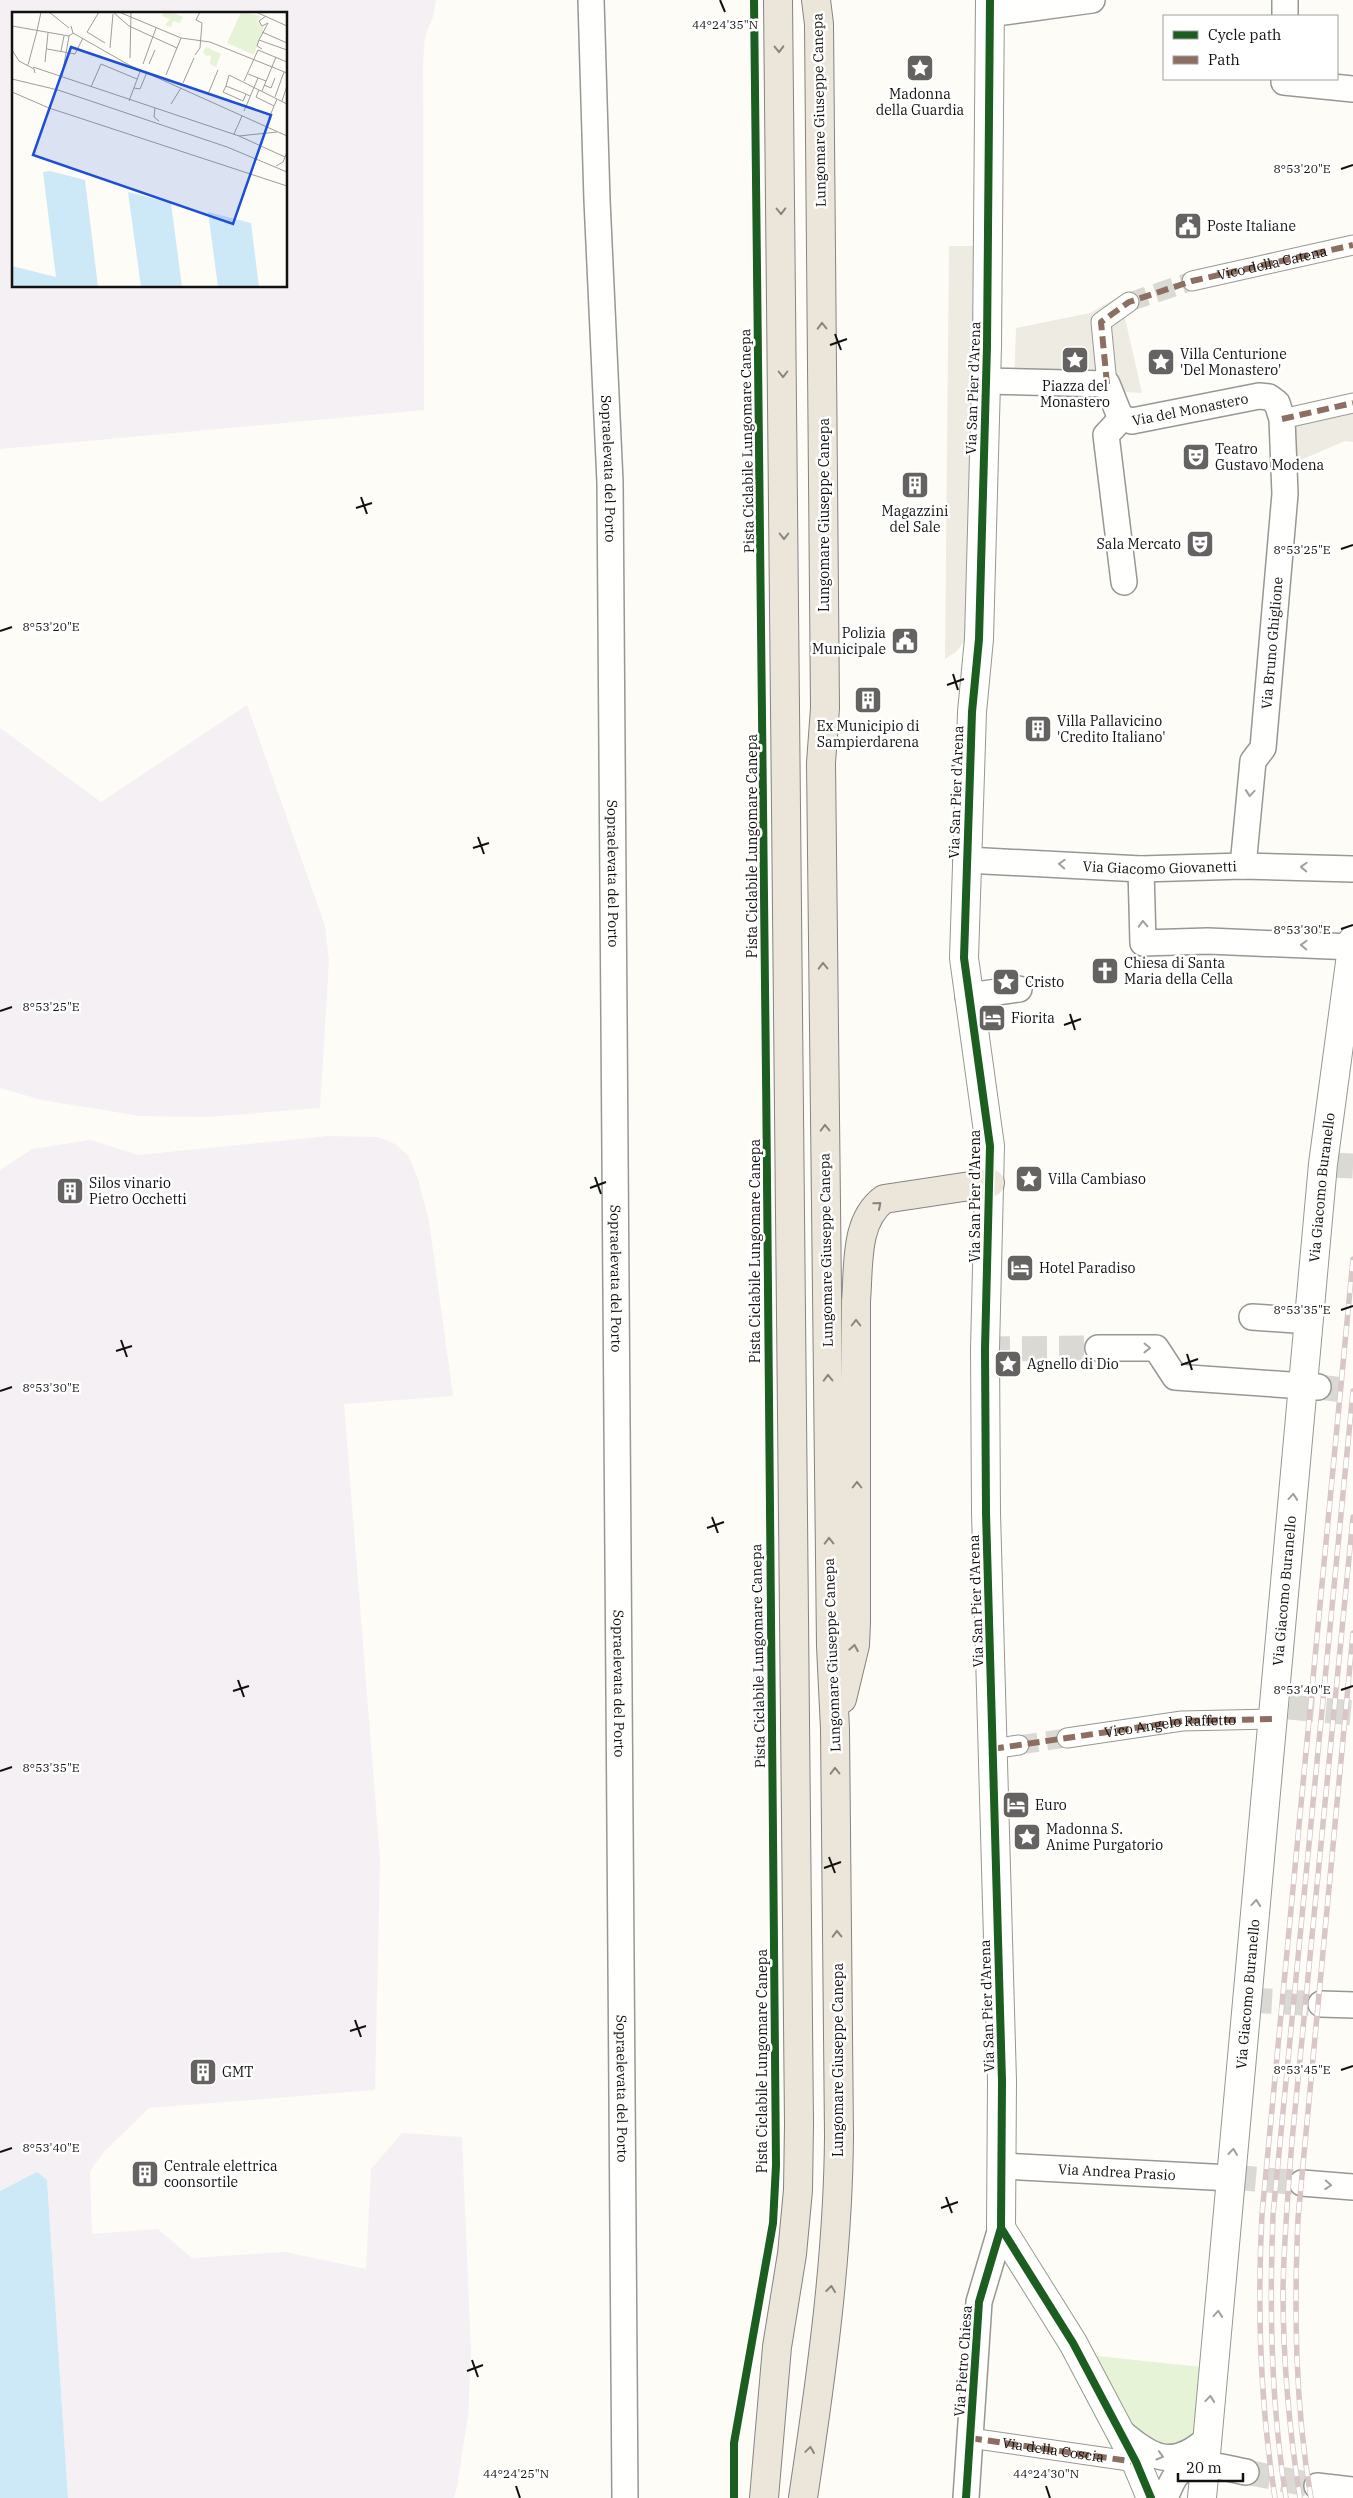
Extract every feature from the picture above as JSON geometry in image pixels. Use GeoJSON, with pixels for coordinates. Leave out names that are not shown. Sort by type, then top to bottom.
{"type":"FeatureCollection","features":[{"type":"Feature","properties":{"kind":"highway"},"geometry":{"type":"LineString","coordinates":[[764,2498],[777,2348],[792,2254],[798,2190],[799,2124],[778,0]]}},
{"type":"Feature","properties":{"kind":"highway","name":"Lungomare Giuseppe Canepa"},"geometry":{"type":"LineString","coordinates":[[803,2498],[834,2260],[838,2203],[835,1729],[830,1646],[822,803],[825,688],[820,8]]}},
{"type":"Feature","properties":{"kind":"highway"},"geometry":{"type":"LineString","coordinates":[[835,1729],[855,1645],[856,1301],[860,1248],[866,1218],[873,1207],[884,1199],[990,1183]]}},
{"type":"Feature","properties":{"kind":"street","name":"Sopraelevata del Porto"},"geometry":{"type":"LineString","coordinates":[[591,0],[597,200],[610,482],[625,2498]]}},
{"type":"Feature","properties":{"kind":"street"},"geometry":{"type":"LineString","coordinates":[[990,7],[1092,0]]}},
{"type":"Feature","properties":{"kind":"street"},"geometry":{"type":"LineString","coordinates":[[1285,0],[1285,15]]}},
{"type":"Feature","properties":{"kind":"street","name":"Via San Pier d'Arena"},"geometry":{"type":"LineString","coordinates":[[990,7],[989,192],[979,639],[972,712],[964,958],[990,1146],[986,1358],[992,1749],[1002,2081],[1001,2228]]}},
{"type":"Feature","properties":{"kind":"street"},"geometry":{"type":"LineString","coordinates":[[1284,80],[1284,82],[1353,89]]}},
{"type":"Feature","properties":{"kind":"street","name":"Vico della Catena"},"geometry":{"type":"LineString","coordinates":[[1192,281],[1353,245]]}},
{"type":"Feature","properties":{"kind":"street"},"geometry":{"type":"LineString","coordinates":[[985,381],[1106,384],[1101,322],[1129,302]]}},
{"type":"Feature","properties":{"kind":"street","name":"Via del Monastero"},"geometry":{"type":"LineString","coordinates":[[1106,384],[1122,418],[1132,421],[1264,396],[1277,403],[1282,419]]}},
{"type":"Feature","properties":{"kind":"street"},"geometry":{"type":"LineString","coordinates":[[1282,419],[1353,403]]}},
{"type":"Feature","properties":{"kind":"street"},"geometry":{"type":"LineString","coordinates":[[1122,418],[1106,435],[1124,582]]}},
{"type":"Feature","properties":{"kind":"street","name":"Via Bruno Ghiglione"},"geometry":{"type":"LineString","coordinates":[[1243,866],[1253,761],[1263,748],[1285,494],[1282,419]]}},
{"type":"Feature","properties":{"kind":"street","name":"Via Giacomo Giovanetti"},"geometry":{"type":"LineString","coordinates":[[966,860],[1140,869],[1243,866],[1353,869]]}},
{"type":"Feature","properties":{"kind":"street"},"geometry":{"type":"LineString","coordinates":[[1140,869],[1143,944],[1208,941],[1353,947]]}},
{"type":"Feature","properties":{"kind":"street","name":"Via Giacomo Buranello"},"geometry":{"type":"LineString","coordinates":[[1202,2498],[1231,2178],[1310,1387],[1309,1321],[1353,940]]}},
{"type":"Feature","properties":{"kind":"street"},"geometry":{"type":"LineString","coordinates":[[968,996],[1019,989]]}},
{"type":"Feature","properties":{"kind":"street"},"geometry":{"type":"LineString","coordinates":[[1252,1317],[1309,1321]]}},
{"type":"Feature","properties":{"kind":"street"},"geometry":{"type":"LineString","coordinates":[[1098,1348],[1156,1348],[1175,1377],[1310,1387]]}},
{"type":"Feature","properties":{"kind":"street","name":"Vico Angelo Raffetto"},"geometry":{"type":"LineString","coordinates":[[1066,1738],[1182,1721],[1279,1711]]}},
{"type":"Feature","properties":{"kind":"street"},"geometry":{"type":"LineString","coordinates":[[992,1749],[1019,1745]]}},
{"type":"Feature","properties":{"kind":"street"},"geometry":{"type":"LineString","coordinates":[[1321,2004],[1353,2005]]}},
{"type":"Feature","properties":{"kind":"street","name":"Via Andrea Prasio"},"geometry":{"type":"LineString","coordinates":[[1002,2166],[1231,2178]]}},
{"type":"Feature","properties":{"kind":"street"},"geometry":{"type":"LineString","coordinates":[[1302,2183],[1353,2187]]}},
{"type":"Feature","properties":{"kind":"street"},"geometry":{"type":"LineString","coordinates":[[1001,2228],[1073,2344],[1136,2462],[1150,2498]]}},
{"type":"Feature","properties":{"kind":"street","name":"Via Pietro Chiesa"},"geometry":{"type":"LineString","coordinates":[[966,2498],[979,2302],[1001,2228]]}},
{"type":"Feature","properties":{"kind":"street"},"geometry":{"type":"LineString","coordinates":[[1120,2431],[1141,2449],[1168,2459],[1192,2453],[1206,2452],[1246,2472]]}},
{"type":"Feature","properties":{"kind":"street","name":"Via della Coscia"},"geometry":{"type":"LineString","coordinates":[[970,2438],[1136,2462]]}},
{"type":"Feature","properties":{"kind":"street"},"geometry":{"type":"LineString","coordinates":[[1165,2498],[1175,2477],[1206,2452]]}},
{"type":"Feature","properties":{"kind":"street"},"geometry":{"type":"LineString","coordinates":[[1317,2486],[1353,2490]]}},
{"type":"Feature","properties":{"kind":"shaded area"},"geometry":{"type":"Polygon","coordinates":[[[0,0],[436,0],[433,17],[425,36],[423,61],[424,410],[0,449],[0,0]]]}},
{"type":"Feature","properties":{"kind":"shaded area"},"geometry":{"type":"Polygon","coordinates":[[[949,246],[975,246],[966,639],[956,652],[945,659],[949,246]]]}},
{"type":"Feature","properties":{"kind":"shaded area","name":"Piazza del Monastero"},"geometry":{"type":"Polygon","coordinates":[[[1120,296],[1142,393],[1014,386],[1016,328],[1090,313],[1120,296]]]}},
{"type":"Feature","properties":{"kind":"shaded area"},"geometry":{"type":"Polygon","coordinates":[[[1353,397],[1353,442],[1345,441],[1289,465],[1289,418],[1353,397]]]}},
{"type":"Feature","properties":{"kind":"shaded area"},"geometry":{"type":"Polygon","coordinates":[[[247,705],[325,926],[329,961],[320,1108],[209,1117],[140,1116],[42,1100],[0,1088],[0,728],[101,802],[247,705]]]}},
{"type":"Feature","properties":{"kind":"shaded area"},"geometry":{"type":"Polygon","coordinates":[[[328,1136],[379,1137],[395,1144],[408,1155],[418,1179],[429,1221],[453,1396],[344,1404],[380,1859],[375,2090],[149,2108],[104,2152],[90,2171],[92,2234],[158,2229],[192,2258],[285,2252],[366,2269],[371,2169],[402,2133],[462,2137],[471,2353],[468,2416],[457,2486],[454,2498],[68,2498],[47,2180],[37,2172],[0,2191],[0,1170],[32,1149],[91,1140],[138,1155],[328,1136]]]}},
{"type":"Feature","properties":{"kind":"green space"},"geometry":{"type":"Polygon","coordinates":[[[1097,2356],[1202,2367],[1197,2435],[1170,2451],[1128,2426],[1097,2356]]]}},
{"type":"Feature","properties":{"kind":"water"},"geometry":{"type":"Polygon","coordinates":[[[37,2172],[47,2180],[68,2498],[0,2498],[0,2191],[37,2172]]]}},
{"type":"Feature","properties":{"kind":"tunnel"},"geometry":{"type":"LineString","coordinates":[[1129,302],[1192,281]]}},
{"type":"Feature","properties":{"kind":"tunnel"},"geometry":{"type":"LineString","coordinates":[[1331,1165],[1353,1166]]}},
{"type":"Feature","properties":{"kind":"tunnel"},"geometry":{"type":"LineString","coordinates":[[985,1349],[1098,1348]]}},
{"type":"Feature","properties":{"kind":"tunnel"},"geometry":{"type":"LineString","coordinates":[[1318,1387],[1353,1391]]}},
{"type":"Feature","properties":{"kind":"tunnel"},"geometry":{"type":"LineString","coordinates":[[1289,1707],[1353,1713]]}},
{"type":"Feature","properties":{"kind":"tunnel"},"geometry":{"type":"LineString","coordinates":[[1019,1745],[1067,1738]]}},
{"type":"Feature","properties":{"kind":"tunnel"},"geometry":{"type":"LineString","coordinates":[[1247,2000],[1321,2004]]}},
{"type":"Feature","properties":{"kind":"tunnel"},"geometry":{"type":"LineString","coordinates":[[1231,2177],[1302,2183]]}},
{"type":"Feature","properties":{"kind":"tunnel"},"geometry":{"type":"LineString","coordinates":[[1246,2472],[1317,2486]]}},
{"type":"Feature","properties":{"kind":"railway"},"geometry":{"type":"LineString","coordinates":[[1275,2498],[1266,2427],[1261,2356],[1262,2214],[1353,1259]]}},
{"type":"Feature","properties":{"kind":"railway"},"geometry":{"type":"LineString","coordinates":[[1286,2498],[1277,2427],[1272,2357],[1273,2215],[1353,1391]]}},
{"type":"Feature","properties":{"kind":"railway"},"geometry":{"type":"LineString","coordinates":[[1300,2498],[1285,2368],[1283,2315],[1285,2234],[1292,2141],[1353,1517]]}},
{"type":"Feature","properties":{"kind":"railway"},"geometry":{"type":"LineString","coordinates":[[1311,2498],[1302,2428],[1297,2358],[1298,2218],[1353,1633]]}},
{"type":"Feature","properties":{"kind":"marked path"},"geometry":{"type":"LineString","coordinates":[[1107,384],[1101,322],[1129,302],[1192,281],[1353,245]]}},
{"type":"Feature","properties":{"kind":"marked path"},"geometry":{"type":"LineString","coordinates":[[1282,419],[1353,403]]}},
{"type":"Feature","properties":{"kind":"marked path"},"geometry":{"type":"LineString","coordinates":[[992,1749],[1182,1721],[1273,1719]]}},
{"type":"Feature","properties":{"kind":"marked path"},"geometry":{"type":"LineString","coordinates":[[970,2438],[1136,2462]]}},
{"type":"Feature","properties":{"kind":"cycle path","name":"Pista Ciclabile Lungomare Canepa"},"geometry":{"type":"LineString","coordinates":[[734,2498],[734,2443],[773,2223],[776,2165],[761,541],[754,0]]}},
{"type":"Feature","properties":{"kind":"cycle path"},"geometry":{"type":"LineString","coordinates":[[990,0],[987,346],[979,639],[972,712],[964,958],[990,1146],[985,1349],[986,1513],[1002,2081],[1001,2228],[1073,2343],[1136,2462],[1151,2498]]}},
{"type":"Feature","properties":{"kind":"cycle path"},"geometry":{"type":"LineString","coordinates":[[966,2498],[979,2302],[1001,2228]]}},
{"type":"Feature","properties":{"kind":"place","name":"Madonna della Guardia"},"geometry":{"type":"Point","coordinates":[920,68]}},
{"type":"Feature","properties":{"kind":"place","name":"Poste Italiane"},"geometry":{"type":"Point","coordinates":[1188,226]}},
{"type":"Feature","properties":{"kind":"place","name":"Piazza del Monastero"},"geometry":{"type":"Point","coordinates":[1075,360]}},
{"type":"Feature","properties":{"kind":"place","name":"Villa Centurione 'Del Monastero'"},"geometry":{"type":"Point","coordinates":[1161,362]}},
{"type":"Feature","properties":{"kind":"place","name":"Teatro Gustavo Modena"},"geometry":{"type":"Point","coordinates":[1196,457]}},
{"type":"Feature","properties":{"kind":"place","name":"Magazzini del Sale"},"geometry":{"type":"Point","coordinates":[915,485]}},
{"type":"Feature","properties":{"kind":"place","name":"Sala Mercato"},"geometry":{"type":"Point","coordinates":[1200,544]}},
{"type":"Feature","properties":{"kind":"place","name":"Polizia Municipale"},"geometry":{"type":"Point","coordinates":[905,641]}},
{"type":"Feature","properties":{"kind":"place","name":"Ex Municipio di Sampierdarena"},"geometry":{"type":"Point","coordinates":[868,700]}},
{"type":"Feature","properties":{"kind":"place","name":"Villa Pallavicino 'Credito Italiano'"},"geometry":{"type":"Point","coordinates":[1038,729]}},
{"type":"Feature","properties":{"kind":"place","name":"Chiesa di Santa Maria della Cella"},"geometry":{"type":"Point","coordinates":[1105,971]}},
{"type":"Feature","properties":{"kind":"place","name":"Cristo"},"geometry":{"type":"Point","coordinates":[1006,982]}},
{"type":"Feature","properties":{"kind":"place","name":"Fiorita"},"geometry":{"type":"Point","coordinates":[992,1018]}},
{"type":"Feature","properties":{"kind":"place","name":"Villa Cambiaso"},"geometry":{"type":"Point","coordinates":[1029,1179]}},
{"type":"Feature","properties":{"kind":"place","name":"Silos vinario Pietro Occhetti"},"geometry":{"type":"Point","coordinates":[70,1191]}},
{"type":"Feature","properties":{"kind":"place","name":"Hotel Paradiso"},"geometry":{"type":"Point","coordinates":[1020,1268]}},
{"type":"Feature","properties":{"kind":"place","name":"Agnello di Dio"},"geometry":{"type":"Point","coordinates":[1008,1364]}},
{"type":"Feature","properties":{"kind":"place","name":"Euro"},"geometry":{"type":"Point","coordinates":[1016,1805]}},
{"type":"Feature","properties":{"kind":"place","name":"Madonna S. Anime Purgatorio"},"geometry":{"type":"Point","coordinates":[1027,1837]}},
{"type":"Feature","properties":{"kind":"place","name":"GMT"},"geometry":{"type":"Point","coordinates":[203,2072]}},
{"type":"Feature","properties":{"kind":"place","name":"Centrale elettrica coonsortile"},"geometry":{"type":"Point","coordinates":[145,2174]}}]}
